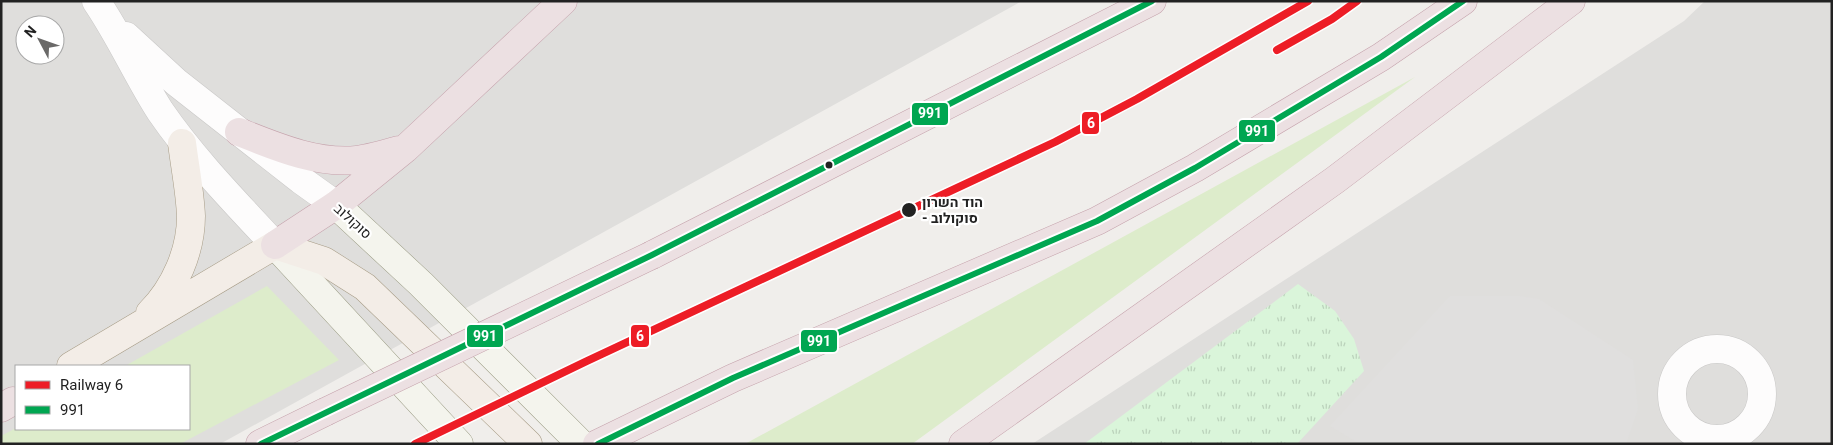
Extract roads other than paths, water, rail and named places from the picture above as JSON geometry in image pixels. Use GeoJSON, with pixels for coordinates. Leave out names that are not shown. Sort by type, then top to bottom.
{"type":"FeatureCollection","features":[{"type":"Feature","properties":{"kind":"highway"},"geometry":{"type":"LineString","coordinates":[[275,245],[336,205],[405,149],[563,1]]}},
{"type":"Feature","properties":{"kind":"highway"},"geometry":{"type":"LineString","coordinates":[[260,444],[652,255],[1152,1]]}},
{"type":"Feature","properties":{"kind":"highway"},"geometry":{"type":"LineString","coordinates":[[598,444],[733,378],[1097,222],[1195,168],[1381,57],[1463,1]]}},
{"type":"Feature","properties":{"kind":"highway"},"geometry":{"type":"LineString","coordinates":[[963,444],[1335,180],[1571,1]]}},
{"type":"Feature","properties":{"kind":"highway"},"geometry":{"type":"LineString","coordinates":[[239,132],[284,150],[332,160],[357,160],[405,149]]}},
{"type":"Feature","properties":{"kind":"main road"},"geometry":{"type":"LineString","coordinates":[[137,326],[165,295],[178,275],[186,252],[191,215],[182,143]]}},
{"type":"Feature","properties":{"kind":"main road","name":"סוקולוב"},"geometry":{"type":"LineString","coordinates":[[336,205],[421,284],[581,444]]}},
{"type":"Feature","properties":{"kind":"main road"},"geometry":{"type":"LineString","coordinates":[[73,365],[275,245],[324,262],[365,288],[528,444]]}},
{"type":"Feature","properties":{"kind":"main road","name":"סוקולוב"},"geometry":{"type":"LineString","coordinates":[[275,245],[459,444]]}},
{"type":"Feature","properties":{"kind":"street","name":"סוקולוב"},"geometry":{"type":"LineString","coordinates":[[102,10],[163,70],[239,132],[336,205]]}},
{"type":"Feature","properties":{"kind":"street","name":"סוקולוב"},"geometry":{"type":"LineString","coordinates":[[102,10],[159,109],[182,143],[275,245]]}},
{"type":"Feature","properties":{"kind":"rail line","name":"6"},"geometry":{"type":"LineString","coordinates":[[415,444],[587,361],[1055,142],[1137,99],[1308,1]]}},
{"type":"Feature","properties":{"kind":"rail line","name":"6"},"geometry":{"type":"LineString","coordinates":[[1277,50],[1332,19],[1357,1]]}},
{"type":"Feature","properties":{"kind":"place","name":"הוד השרון - סוקולוב"},"geometry":{"type":"Point","coordinates":[909,210]}}]}
